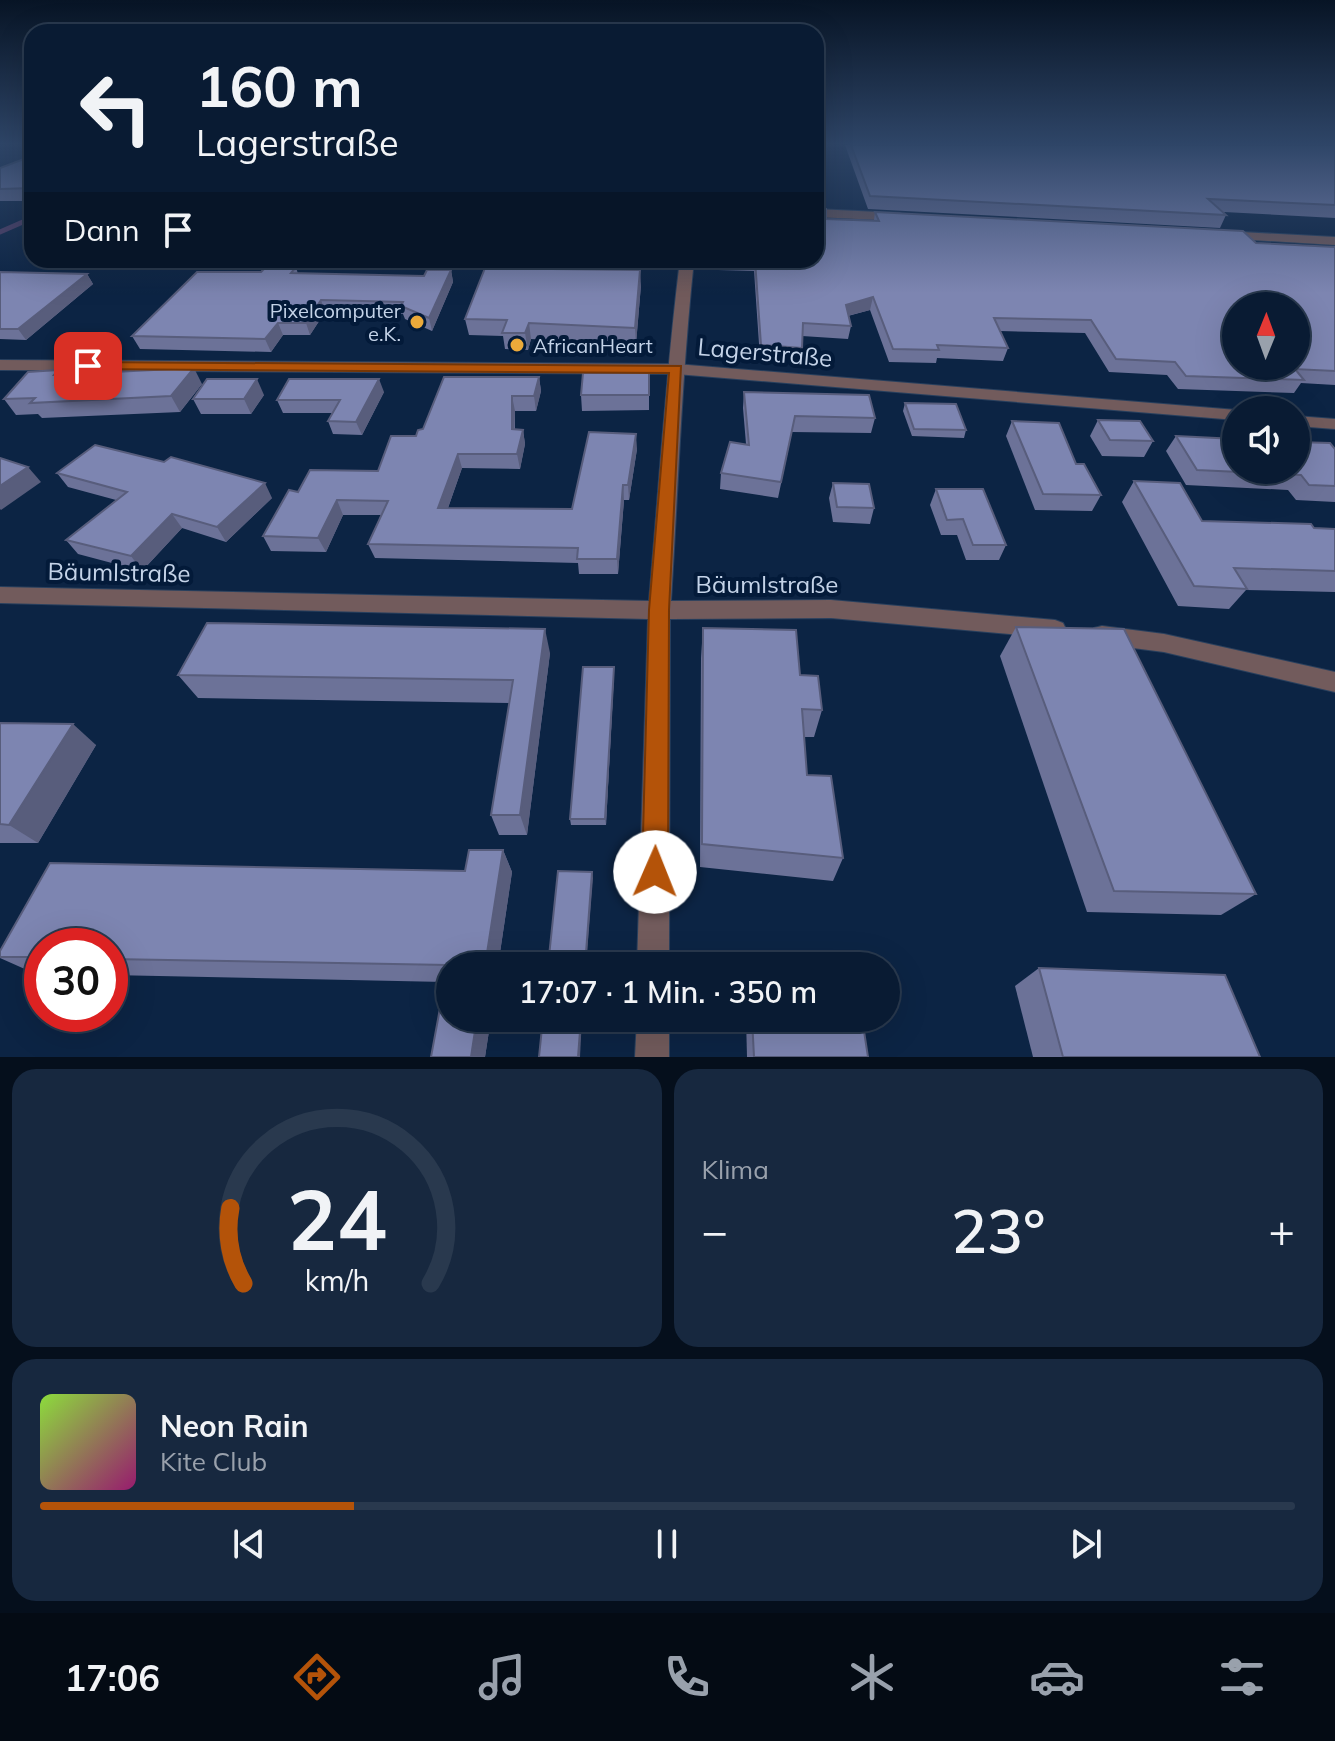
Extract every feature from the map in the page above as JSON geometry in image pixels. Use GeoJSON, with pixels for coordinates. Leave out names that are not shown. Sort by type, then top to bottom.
{"type":"FeatureCollection","features":[{"type":"Feature","properties":{"kind":"street"},"geometry":{"type":"LineString","coordinates":[[824,213],[917,218]]}},
{"type":"Feature","properties":{"kind":"street"},"geometry":{"type":"LineString","coordinates":[[1208,234],[1335,241]]}},
{"type":"Feature","properties":{"kind":"street"},"geometry":{"type":"LineString","coordinates":[[653,952],[659,610],[686,268]]}},
{"type":"Feature","properties":{"kind":"street","name":"Lagerstraße"},"geometry":{"type":"LineString","coordinates":[[0,365],[676,369],[1222,414]]}},
{"type":"Feature","properties":{"kind":"street"},"geometry":{"type":"LineString","coordinates":[[1310,422],[1335,424]]}},
{"type":"Feature","properties":{"kind":"street","name":"Bäumlstraße"},"geometry":{"type":"LineString","coordinates":[[0,595],[659,610],[831,609],[1164,643],[1335,682]]}},
{"type":"Feature","properties":{"kind":"street"},"geometry":{"type":"LineString","coordinates":[[652,1057],[653,1032]]}},
{"type":"Feature","properties":{"kind":"building"},"geometry":{"type":"Polygon","coordinates":[[[1335,194],[1335,205],[1208,199],[1226,215],[870,196],[1335,194]]]}},
{"type":"Feature","properties":{"kind":"building"},"geometry":{"type":"Polygon","coordinates":[[[824,208],[826,219],[879,221],[875,212],[1243,231],[1256,243],[1335,247],[1335,371],[1310,370],[1310,292],[1222,292],[1222,377],[1186,376],[1175,362],[1116,359],[1091,320],[994,318],[1008,348],[937,345],[939,350],[893,349],[873,297],[846,305],[851,326],[803,323],[802,348],[761,345],[756,268],[824,268],[824,208]]]}},
{"type":"Feature","properties":{"kind":"building"},"geometry":{"type":"Polygon","coordinates":[[[265,268],[295,268],[291,273],[424,276],[427,270],[451,270],[429,318],[401,306],[403,302],[321,300],[306,323],[278,323],[265,339],[132,336],[197,272],[261,272],[265,268]]]}},
{"type":"Feature","properties":{"kind":"building"},"geometry":{"type":"Polygon","coordinates":[[[485,268],[640,270],[635,328],[529,323],[525,333],[502,333],[507,320],[465,319],[485,268]]]}},
{"type":"Feature","properties":{"kind":"building"},"geometry":{"type":"Polygon","coordinates":[[[0,272],[87,274],[18,329],[0,329],[0,272]]]}},
{"type":"Feature","properties":{"kind":"building"},"geometry":{"type":"Polygon","coordinates":[[[194,368],[171,396],[30,403],[35,398],[4,399],[28,372],[58,370],[54,375],[194,368]]]}},
{"type":"Feature","properties":{"kind":"building"},"geometry":{"type":"Polygon","coordinates":[[[583,373],[649,373],[649,395],[581,395],[583,373]]]}},
{"type":"Feature","properties":{"kind":"building"},"geometry":{"type":"Polygon","coordinates":[[[444,377],[539,377],[534,396],[512,396],[512,429],[523,430],[517,454],[458,454],[438,508],[572,509],[589,432],[636,434],[628,485],[623,485],[617,559],[577,559],[578,548],[368,544],[388,501],[337,500],[318,538],[263,536],[289,490],[298,492],[310,470],[378,471],[391,436],[416,436],[418,430],[423,429],[444,377]]]}},
{"type":"Feature","properties":{"kind":"building"},"geometry":{"type":"Polygon","coordinates":[[[207,379],[257,379],[244,399],[193,399],[207,379]]]}},
{"type":"Feature","properties":{"kind":"building"},"geometry":{"type":"Polygon","coordinates":[[[289,379],[379,379],[356,422],[328,421],[340,400],[277,400],[289,379]]]}},
{"type":"Feature","properties":{"kind":"building"},"geometry":{"type":"Polygon","coordinates":[[[744,392],[869,395],[875,418],[795,416],[781,482],[721,473],[730,442],[749,445],[744,392]]]}},
{"type":"Feature","properties":{"kind":"building"},"geometry":{"type":"Polygon","coordinates":[[[905,403],[956,404],[966,430],[914,429],[905,403]]]}},
{"type":"Feature","properties":{"kind":"building"},"geometry":{"type":"Polygon","coordinates":[[[1098,420],[1140,421],[1153,441],[1110,440],[1098,420]]]}},
{"type":"Feature","properties":{"kind":"building"},"geometry":{"type":"Polygon","coordinates":[[[1012,421],[1059,423],[1076,464],[1084,464],[1101,495],[1043,494],[1012,421]]]}},
{"type":"Feature","properties":{"kind":"building"},"geometry":{"type":"Polygon","coordinates":[[[1176,436],[1222,438],[1222,471],[1197,470],[1176,436]]]}},
{"type":"Feature","properties":{"kind":"building"},"geometry":{"type":"Polygon","coordinates":[[[1310,442],[1330,443],[1335,449],[1335,486],[1309,485],[1310,442]]]}},
{"type":"Feature","properties":{"kind":"building"},"geometry":{"type":"Polygon","coordinates":[[[95,445],[164,462],[171,457],[265,483],[217,527],[172,514],[131,556],[66,540],[127,492],[57,473],[95,445]]]}},
{"type":"Feature","properties":{"kind":"building"},"geometry":{"type":"Polygon","coordinates":[[[0,458],[28,467],[0,486],[0,458]]]}},
{"type":"Feature","properties":{"kind":"building"},"geometry":{"type":"Polygon","coordinates":[[[1134,481],[1180,483],[1202,521],[1311,524],[1314,528],[1335,529],[1335,571],[1234,568],[1247,589],[1194,586],[1134,481]]]}},
{"type":"Feature","properties":{"kind":"building"},"geometry":{"type":"Polygon","coordinates":[[[833,483],[869,484],[874,508],[837,507],[833,483]]]}},
{"type":"Feature","properties":{"kind":"building"},"geometry":{"type":"Polygon","coordinates":[[[936,489],[983,489],[1006,545],[973,545],[963,519],[947,520],[936,489]]]}},
{"type":"Feature","properties":{"kind":"building"},"geometry":{"type":"Polygon","coordinates":[[[207,623],[545,629],[520,815],[491,815],[513,680],[178,675],[207,623]]]}},
{"type":"Feature","properties":{"kind":"building"},"geometry":{"type":"Polygon","coordinates":[[[1016,627],[1124,629],[1256,894],[1114,891],[1016,627]]]}},
{"type":"Feature","properties":{"kind":"building"},"geometry":{"type":"Polygon","coordinates":[[[703,628],[796,630],[800,675],[818,676],[822,710],[802,709],[807,775],[831,776],[843,858],[702,844],[703,628]]]}},
{"type":"Feature","properties":{"kind":"building"},"geometry":{"type":"Polygon","coordinates":[[[583,667],[614,667],[605,819],[570,819],[583,667]]]}},
{"type":"Feature","properties":{"kind":"building"},"geometry":{"type":"Polygon","coordinates":[[[0,723],[73,724],[9,825],[0,824],[0,723]]]}},
{"type":"Feature","properties":{"kind":"building"},"geometry":{"type":"Polygon","coordinates":[[[469,850],[503,850],[487,952],[436,952],[436,965],[128,959],[128,928],[24,928],[24,957],[0,957],[0,951],[50,863],[465,871],[469,850]]]}},
{"type":"Feature","properties":{"kind":"building"},"geometry":{"type":"Polygon","coordinates":[[[558,871],[592,872],[586,952],[549,952],[558,871]]]}},
{"type":"Feature","properties":{"kind":"building"},"geometry":{"type":"Polygon","coordinates":[[[1039,968],[1225,975],[1260,1057],[1063,1057],[1039,968]]]}},
{"type":"Feature","properties":{"kind":"building"},"geometry":{"type":"Polygon","coordinates":[[[436,1030],[475,1032],[471,1057],[431,1057],[436,1030]]]}},
{"type":"Feature","properties":{"kind":"building"},"geometry":{"type":"Polygon","coordinates":[[[542,1032],[580,1032],[578,1057],[539,1057],[542,1032]]]}},
{"type":"Feature","properties":{"kind":"building"},"geometry":{"type":"Polygon","coordinates":[[[753,1032],[864,1032],[868,1057],[754,1057],[753,1032]]]}},
{"type":"Feature","properties":{"kind":"waterway"},"geometry":{"type":"LineString","coordinates":[[0,232],[24,222]]}},
{"type":"Feature","properties":{"kind":"place","name":"Pixelcomputer e.K."},"geometry":{"type":"Point","coordinates":[417,322]}},
{"type":"Feature","properties":{"kind":"place","name":"AfricanHeart"},"geometry":{"type":"Point","coordinates":[517,345]}},
{"type":"Feature","properties":{"kind":"route"},"geometry":{"type":"LineString","coordinates":[[88,366],[676,369],[659,610],[655,872]]}}]}
